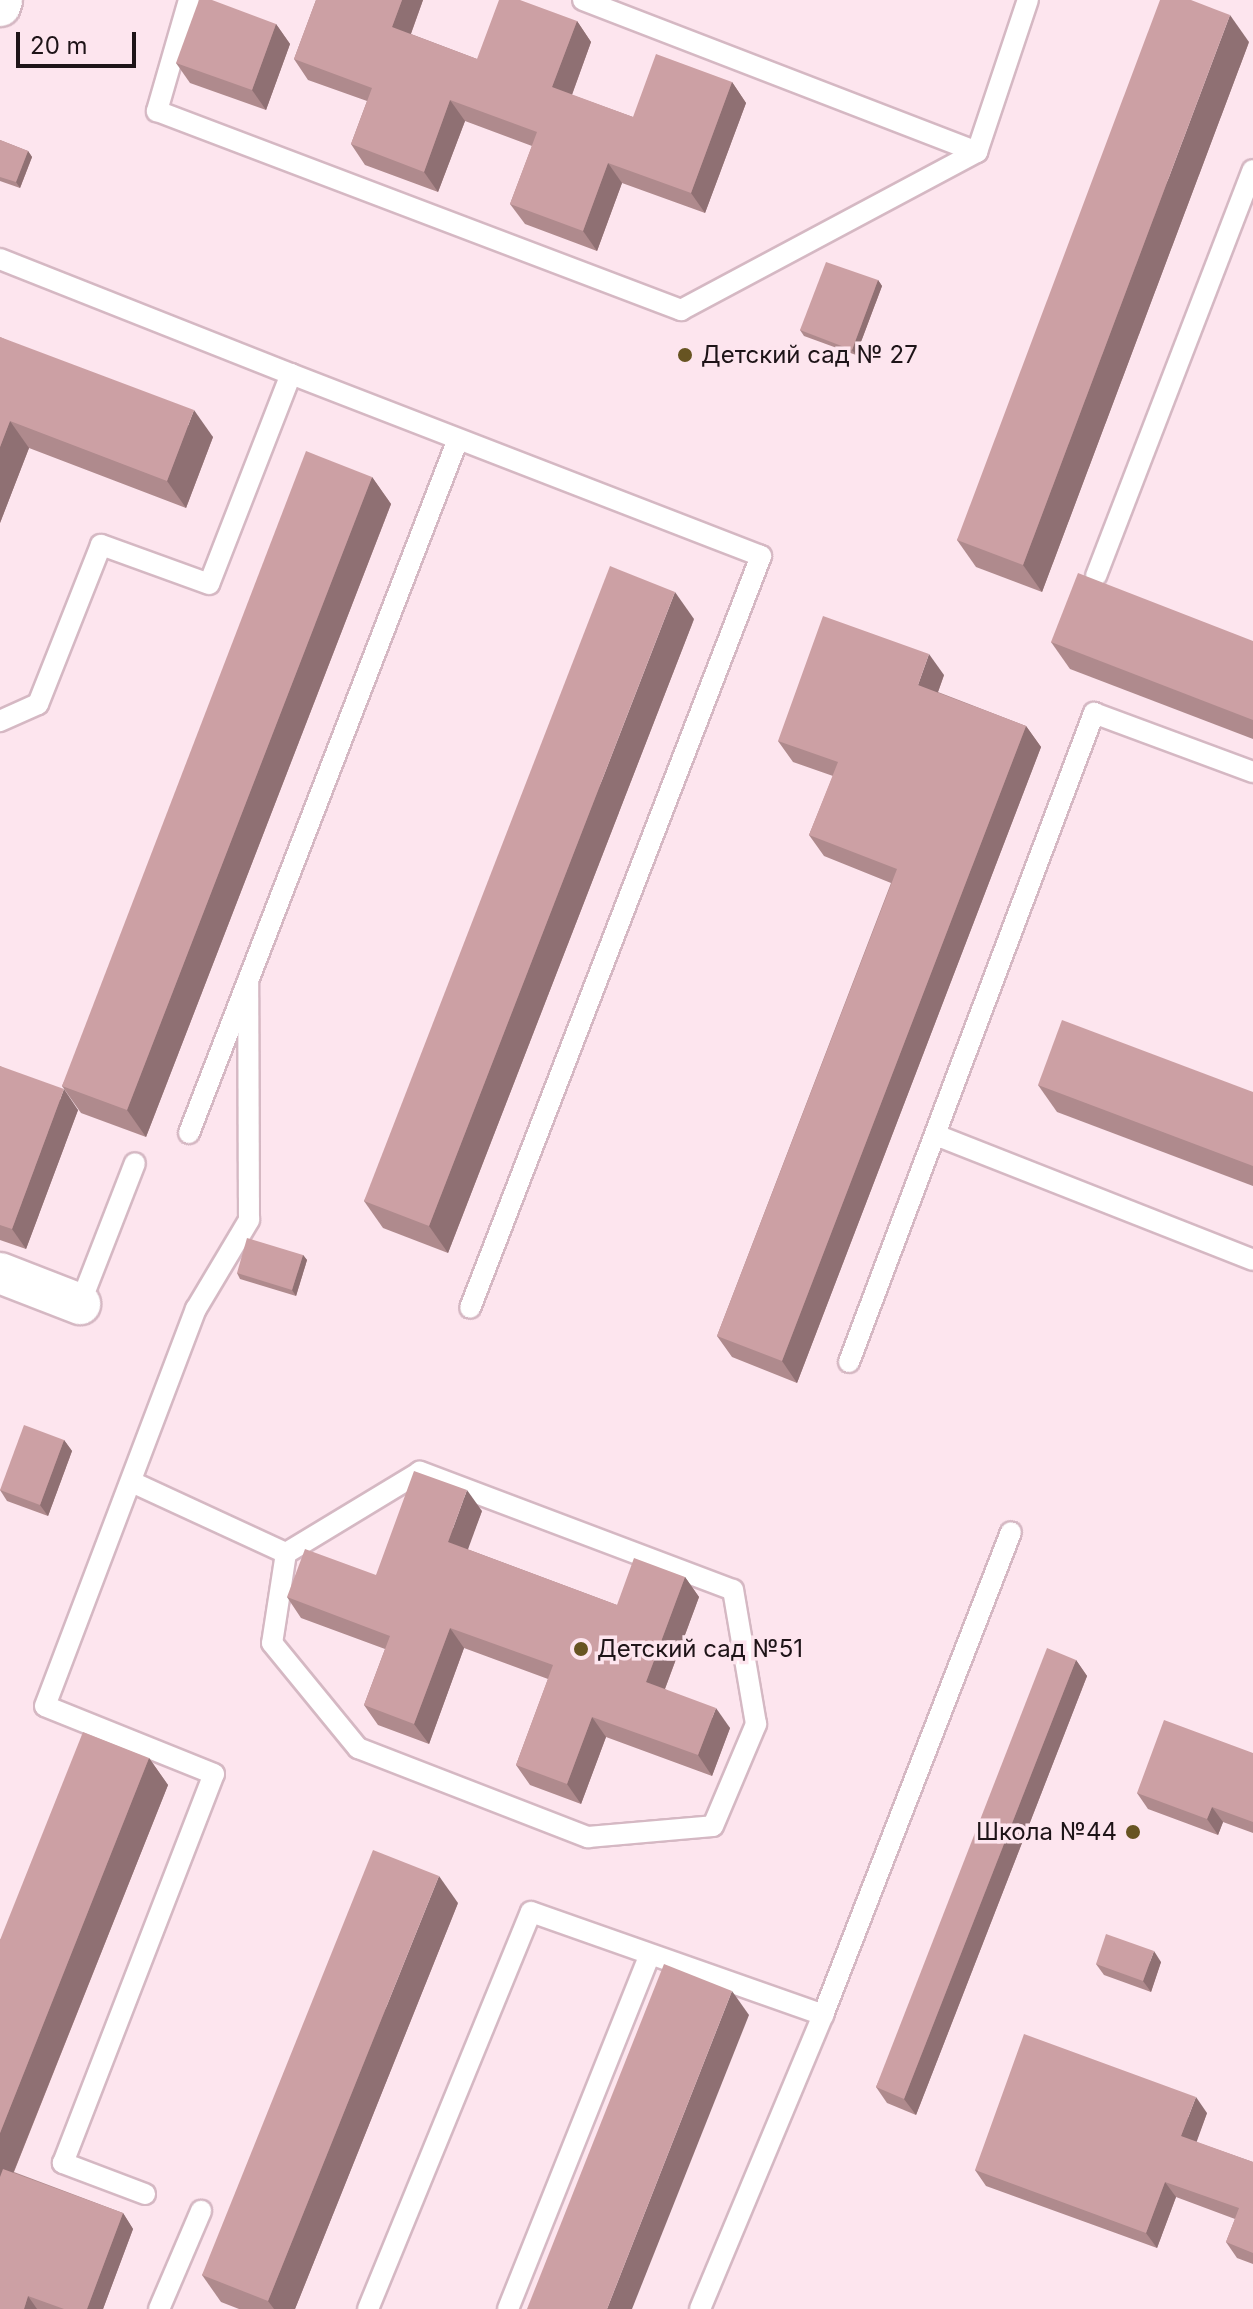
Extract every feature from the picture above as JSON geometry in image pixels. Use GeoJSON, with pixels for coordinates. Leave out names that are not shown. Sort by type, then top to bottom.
{"type":"FeatureCollection","features":[{"type":"Feature","properties":{"kind":"street"},"geometry":{"type":"LineString","coordinates":[[0,6],[2,0]]}},
{"type":"Feature","properties":{"kind":"street"},"geometry":{"type":"LineString","coordinates":[[0,1273],[80,1304]]}},
{"type":"Feature","properties":{"kind":"lane"},"geometry":{"type":"LineString","coordinates":[[189,0],[157,111],[681,310],[977,152],[1028,0]]}},
{"type":"Feature","properties":{"kind":"lane"},"geometry":{"type":"LineString","coordinates":[[583,0],[977,152]]}},
{"type":"Feature","properties":{"kind":"lane"},"geometry":{"type":"LineString","coordinates":[[1096,576],[1253,170]]}},
{"type":"Feature","properties":{"kind":"lane"},"geometry":{"type":"LineString","coordinates":[[0,259],[761,556],[470,1308]]}},
{"type":"Feature","properties":{"kind":"lane"},"geometry":{"type":"LineString","coordinates":[[0,721],[38,704],[101,545],[209,584],[291,374]]}},
{"type":"Feature","properties":{"kind":"lane"},"geometry":{"type":"LineString","coordinates":[[189,1133],[458,439]]}},
{"type":"Feature","properties":{"kind":"lane"},"geometry":{"type":"LineString","coordinates":[[849,1362],[1094,713],[1253,772]]}},
{"type":"Feature","properties":{"kind":"lane"},"geometry":{"type":"LineString","coordinates":[[145,2194],[63,2163],[214,1774],[45,1706],[196,1309],[249,1220],[248,981]]}},
{"type":"Feature","properties":{"kind":"lane"},"geometry":{"type":"LineString","coordinates":[[936,1135],[1253,1260]]}},
{"type":"Feature","properties":{"kind":"lane"},"geometry":{"type":"LineString","coordinates":[[80,1304],[135,1163]]}},
{"type":"Feature","properties":{"kind":"lane"},"geometry":{"type":"LineString","coordinates":[[420,1472],[733,1590],[756,1724],[713,1826],[588,1837],[358,1748],[272,1643],[286,1553],[420,1472]]}},
{"type":"Feature","properties":{"kind":"lane"},"geometry":{"type":"LineString","coordinates":[[132,1482],[286,1553]]}},
{"type":"Feature","properties":{"kind":"lane"},"geometry":{"type":"LineString","coordinates":[[700,2309],[823,2015],[1011,1532]]}},
{"type":"Feature","properties":{"kind":"lane"},"geometry":{"type":"LineString","coordinates":[[368,2309],[531,1912],[648,1959],[823,2015]]}},
{"type":"Feature","properties":{"kind":"lane"},"geometry":{"type":"LineString","coordinates":[[508,2309],[648,1959]]}},
{"type":"Feature","properties":{"kind":"lane"},"geometry":{"type":"LineString","coordinates":[[159,2309],[201,2211]]}},
{"type":"Feature","properties":{"kind":"building"},"geometry":{"type":"Polygon","coordinates":[[[199,0],[212,0],[276,24],[252,90],[176,63],[199,0]]]}},
{"type":"Feature","properties":{"kind":"building"},"geometry":{"type":"Polygon","coordinates":[[[316,0],[402,0],[392,27],[477,59],[499,0],[520,0],[577,21],[552,87],[633,117],[656,54],[732,82],[691,193],[608,163],[583,231],[510,204],[537,132],[450,100],[424,172],[351,144],[372,88],[294,59],[316,0]]]}},
{"type":"Feature","properties":{"kind":"building"},"geometry":{"type":"Polygon","coordinates":[[[1160,0],[1191,0],[1230,15],[1023,565],[957,540],[1160,0]]]}},
{"type":"Feature","properties":{"kind":"building"},"geometry":{"type":"Polygon","coordinates":[[[0,140],[28,151],[16,182],[0,177],[0,140]]]}},
{"type":"Feature","properties":{"kind":"building"},"geometry":{"type":"Polygon","coordinates":[[[826,262],[878,280],[852,350],[800,330],[826,262]]]}},
{"type":"Feature","properties":{"kind":"building"},"geometry":{"type":"Polygon","coordinates":[[[0,337],[194,410],[167,481],[10,421],[0,447],[0,337]]]}},
{"type":"Feature","properties":{"kind":"building"},"geometry":{"type":"Polygon","coordinates":[[[306,451],[372,477],[127,1110],[62,1086],[306,451]]]}},
{"type":"Feature","properties":{"kind":"building"},"geometry":{"type":"Polygon","coordinates":[[[610,566],[675,592],[429,1226],[364,1201],[610,566]]]}},
{"type":"Feature","properties":{"kind":"building"},"geometry":{"type":"Polygon","coordinates":[[[1078,573],[1253,641],[1253,720],[1051,642],[1078,573]]]}},
{"type":"Feature","properties":{"kind":"building"},"geometry":{"type":"Polygon","coordinates":[[[823,616],[929,654],[918,685],[1026,726],[782,1361],[717,1336],[897,869],[809,835],[838,762],[778,741],[823,616]]]}},
{"type":"Feature","properties":{"kind":"building"},"geometry":{"type":"Polygon","coordinates":[[[1062,1020],[1253,1092],[1253,1166],[1038,1085],[1062,1020]]]}},
{"type":"Feature","properties":{"kind":"building"},"geometry":{"type":"Polygon","coordinates":[[[0,1066],[64,1089],[12,1229],[0,1225],[0,1066]]]}},
{"type":"Feature","properties":{"kind":"building"},"geometry":{"type":"Polygon","coordinates":[[[247,1238],[303,1255],[292,1290],[237,1273],[247,1238]]]}},
{"type":"Feature","properties":{"kind":"building"},"geometry":{"type":"Polygon","coordinates":[[[24,1425],[64,1440],[40,1505],[0,1490],[24,1425]]]}},
{"type":"Feature","properties":{"kind":"building"},"geometry":{"type":"Polygon","coordinates":[[[414,1471],[467,1490],[448,1542],[617,1605],[634,1558],[685,1577],[646,1682],[716,1708],[698,1755],[592,1717],[567,1784],[516,1765],[553,1665],[450,1628],[414,1724],[364,1705],[390,1636],[287,1597],[305,1549],[376,1575],[414,1471]]]}},
{"type":"Feature","properties":{"kind":"building"},"geometry":{"type":"Polygon","coordinates":[[[1047,1648],[1076,1660],[904,2099],[876,2087],[1047,1648]]]}},
{"type":"Feature","properties":{"kind":"building"},"geometry":{"type":"Polygon","coordinates":[[[1164,1720],[1253,1753],[1253,1822],[1212,1807],[1207,1819],[1137,1793],[1164,1720]]]}},
{"type":"Feature","properties":{"kind":"building"},"geometry":{"type":"Polygon","coordinates":[[[83,1732],[149,1758],[0,2133],[0,1940],[83,1732]]]}},
{"type":"Feature","properties":{"kind":"building"},"geometry":{"type":"Polygon","coordinates":[[[373,1850],[439,1876],[268,2301],[202,2275],[373,1850]]]}},
{"type":"Feature","properties":{"kind":"building"},"geometry":{"type":"Polygon","coordinates":[[[1106,1934],[1154,1951],[1143,1981],[1096,1964],[1106,1934]]]}},
{"type":"Feature","properties":{"kind":"building"},"geometry":{"type":"Polygon","coordinates":[[[664,1964],[732,1991],[607,2309],[527,2309],[664,1964]]]}},
{"type":"Feature","properties":{"kind":"building"},"geometry":{"type":"Polygon","coordinates":[[[1024,2034],[1196,2097],[1181,2136],[1253,2162],[1253,2253],[1226,2242],[1239,2208],[1165,2182],[1146,2233],[975,2170],[1024,2034]]]}},
{"type":"Feature","properties":{"kind":"building"},"geometry":{"type":"Polygon","coordinates":[[[3,2169],[123,2213],[87,2309],[64,2309],[28,2296],[24,2309],[0,2309],[0,2177],[3,2169]]]}},
{"type":"Feature","properties":{"kind":"place","name":"Детский сад № 27"},"geometry":{"type":"Point","coordinates":[685,355]}},
{"type":"Feature","properties":{"kind":"place","name":"Детский сад №51"},"geometry":{"type":"Point","coordinates":[581,1649]}},
{"type":"Feature","properties":{"kind":"place","name":"Школа №44"},"geometry":{"type":"Point","coordinates":[1133,1832]}}]}
